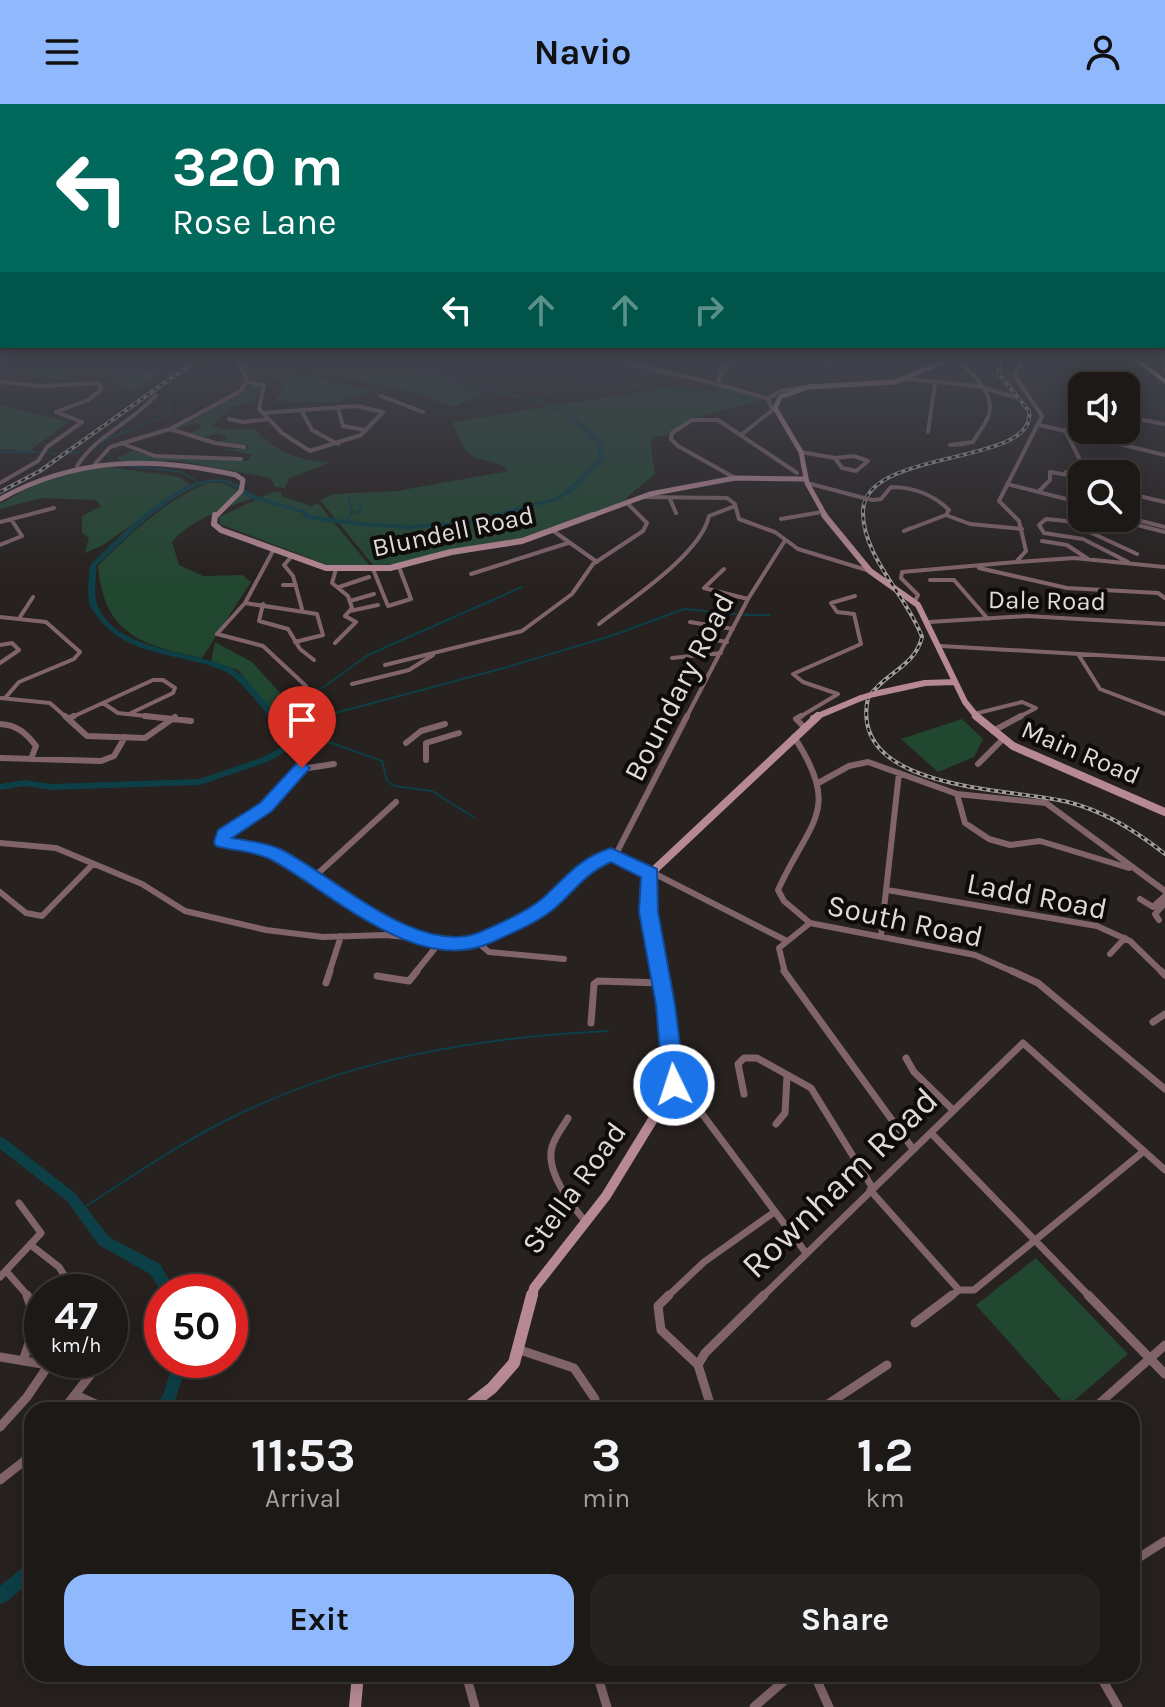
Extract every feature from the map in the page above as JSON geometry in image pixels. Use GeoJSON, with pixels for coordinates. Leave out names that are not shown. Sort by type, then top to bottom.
{"type":"FeatureCollection","features":[{"type":"Feature","properties":{"kind":"main road","name":"Main Road"},"geometry":{"type":"LineString","coordinates":[[788,432],[801,452],[806,481],[822,512],[870,571],[907,590],[929,622],[955,682],[974,714],[1002,740],[1165,812]]}},
{"type":"Feature","properties":{"kind":"main road","name":"Blundell Road"},"geometry":{"type":"LineString","coordinates":[[95,464],[182,462],[236,475],[243,480],[244,487],[215,515],[216,527],[336,569],[399,567],[451,552],[522,541],[641,497],[735,478],[806,481]]}},
{"type":"Feature","properties":{"kind":"main road"},"geometry":{"type":"LineString","coordinates":[[0,499],[47,475],[95,464]]}},
{"type":"Feature","properties":{"kind":"main road"},"geometry":{"type":"LineString","coordinates":[[674,1085],[662,983],[648,912],[650,874],[804,727],[826,710],[874,694],[925,683],[955,682]]}},
{"type":"Feature","properties":{"kind":"main road","name":"Stella Road"},"geometry":{"type":"LineString","coordinates":[[473,1402],[502,1377],[520,1350],[534,1288],[586,1222],[674,1085]]}},
{"type":"Feature","properties":{"kind":"main road"},"geometry":{"type":"LineString","coordinates":[[667,1099],[681,1097],[694,1103]]}},
{"type":"Feature","properties":{"kind":"main road"},"geometry":{"type":"LineString","coordinates":[[355,1707],[357,1682]]}},
{"type":"Feature","properties":{"kind":"street"},"geometry":{"type":"LineString","coordinates":[[0,483],[40,459],[47,447],[68,432]]}},
{"type":"Feature","properties":{"kind":"street"},"geometry":{"type":"LineString","coordinates":[[77,466],[93,443],[110,432]]}},
{"type":"Feature","properties":{"kind":"street"},"geometry":{"type":"LineString","coordinates":[[95,464],[105,450],[160,432]]}},
{"type":"Feature","properties":{"kind":"street"},"geometry":{"type":"LineString","coordinates":[[179,432],[219,444],[244,447]]}},
{"type":"Feature","properties":{"kind":"street"},"geometry":{"type":"LineString","coordinates":[[282,432],[307,450],[319,451],[362,432]]}},
{"type":"Feature","properties":{"kind":"street"},"geometry":{"type":"LineString","coordinates":[[315,432],[338,444]]}},
{"type":"Feature","properties":{"kind":"street"},"geometry":{"type":"LineString","coordinates":[[675,432],[671,436],[678,446],[735,478]]}},
{"type":"Feature","properties":{"kind":"street"},"geometry":{"type":"LineString","coordinates":[[736,432],[797,473]]}},
{"type":"Feature","properties":{"kind":"street"},"geometry":{"type":"LineString","coordinates":[[741,435],[745,432]]}},
{"type":"Feature","properties":{"kind":"street"},"geometry":{"type":"LineString","coordinates":[[964,444],[975,439],[979,432]]}},
{"type":"Feature","properties":{"kind":"street"},"geometry":{"type":"LineString","coordinates":[[1016,562],[1027,548],[1022,529],[1014,515],[999,503],[1036,432]]}},
{"type":"Feature","properties":{"kind":"street"},"geometry":{"type":"LineString","coordinates":[[1066,432],[1080,460]]}},
{"type":"Feature","properties":{"kind":"street"},"geometry":{"type":"LineString","coordinates":[[1072,432],[1165,455]]}},
{"type":"Feature","properties":{"kind":"street"},"geometry":{"type":"LineString","coordinates":[[121,443],[157,456],[241,459]]}},
{"type":"Feature","properties":{"kind":"street"},"geometry":{"type":"LineString","coordinates":[[801,452],[835,458],[854,456],[868,461],[859,470],[851,470],[842,468],[835,458]]}},
{"type":"Feature","properties":{"kind":"street"},"geometry":{"type":"LineString","coordinates":[[1039,491],[1050,480],[1050,472],[1066,472]]}},
{"type":"Feature","properties":{"kind":"street"},"geometry":{"type":"LineString","coordinates":[[806,481],[873,500],[881,499],[891,487],[902,487],[943,504],[949,510],[946,515],[911,528]]}},
{"type":"Feature","properties":{"kind":"street"},"geometry":{"type":"LineString","coordinates":[[1007,484],[1068,499]]}},
{"type":"Feature","properties":{"kind":"street"},"geometry":{"type":"LineString","coordinates":[[1140,496],[1165,502]]}},
{"type":"Feature","properties":{"kind":"street"},"geometry":{"type":"LineString","coordinates":[[641,497],[725,498],[735,506],[739,519],[775,532],[784,542],[870,571]]}},
{"type":"Feature","properties":{"kind":"street"},"geometry":{"type":"LineString","coordinates":[[670,499],[676,513]]}},
{"type":"Feature","properties":{"kind":"street"},"geometry":{"type":"LineString","coordinates":[[385,665],[522,631],[572,594],[597,562],[647,527],[627,503]]}},
{"type":"Feature","properties":{"kind":"street"},"geometry":{"type":"LineString","coordinates":[[599,624],[658,578],[706,530],[707,518],[735,506]]}},
{"type":"Feature","properties":{"kind":"street"},"geometry":{"type":"LineString","coordinates":[[0,522],[54,508]]}},
{"type":"Feature","properties":{"kind":"street"},"geometry":{"type":"LineString","coordinates":[[781,519],[822,512]]}},
{"type":"Feature","properties":{"kind":"street"},"geometry":{"type":"LineString","coordinates":[[946,515],[970,524],[1022,529]]}},
{"type":"Feature","properties":{"kind":"street"},"geometry":{"type":"LineString","coordinates":[[0,545],[22,536],[11,519]]}},
{"type":"Feature","properties":{"kind":"street"},"geometry":{"type":"LineString","coordinates":[[1128,562],[1088,540],[1044,533],[1039,525],[1046,519],[1061,519],[1137,554]]}},
{"type":"Feature","properties":{"kind":"street"},"geometry":{"type":"LineString","coordinates":[[1140,525],[1165,530]]}},
{"type":"Feature","properties":{"kind":"street"},"geometry":{"type":"LineString","coordinates":[[552,530],[597,562]]}},
{"type":"Feature","properties":{"kind":"street"},"geometry":{"type":"LineString","coordinates":[[1042,541],[1067,545],[1088,559]]}},
{"type":"Feature","properties":{"kind":"street","name":"Boundary Road"},"geometry":{"type":"LineString","coordinates":[[616,854],[748,599],[784,542]]}},
{"type":"Feature","properties":{"kind":"street"},"geometry":{"type":"LineString","coordinates":[[471,574],[568,543]]}},
{"type":"Feature","properties":{"kind":"street"},"geometry":{"type":"LineString","coordinates":[[274,549],[245,603],[220,630],[220,637],[263,646],[306,686]]}},
{"type":"Feature","properties":{"kind":"street"},"geometry":{"type":"LineString","coordinates":[[292,556],[283,564],[296,585],[302,609]]}},
{"type":"Feature","properties":{"kind":"street"},"geometry":{"type":"LineString","coordinates":[[907,590],[900,576],[902,572],[1088,559],[1165,567]]}},
{"type":"Feature","properties":{"kind":"street"},"geometry":{"type":"LineString","coordinates":[[975,566],[1067,588],[1164,595]]}},
{"type":"Feature","properties":{"kind":"street"},"geometry":{"type":"LineString","coordinates":[[373,569],[388,606],[411,599],[399,567]]}},
{"type":"Feature","properties":{"kind":"street"},"geometry":{"type":"LineString","coordinates":[[335,643],[356,623],[346,617],[350,601],[332,583],[336,569]]}},
{"type":"Feature","properties":{"kind":"street"},"geometry":{"type":"LineString","coordinates":[[724,569],[704,588],[748,599]]}},
{"type":"Feature","properties":{"kind":"street"},"geometry":{"type":"LineString","coordinates":[[339,587],[369,577]]}},
{"type":"Feature","properties":{"kind":"street"},"geometry":{"type":"LineString","coordinates":[[930,580],[954,580],[988,619]]}},
{"type":"Feature","properties":{"kind":"street"},"geometry":{"type":"LineString","coordinates":[[283,585],[296,585]]}},
{"type":"Feature","properties":{"kind":"street"},"geometry":{"type":"LineString","coordinates":[[350,601],[374,594]]}},
{"type":"Feature","properties":{"kind":"street"},"geometry":{"type":"LineString","coordinates":[[804,727],[796,719],[838,694],[827,686],[798,680],[793,674],[802,667],[861,644],[854,614],[835,611],[831,602],[855,596]]}},
{"type":"Feature","properties":{"kind":"street"},"geometry":{"type":"LineString","coordinates":[[20,617],[33,597]]}},
{"type":"Feature","properties":{"kind":"street"},"geometry":{"type":"LineString","coordinates":[[245,603],[302,609],[319,616],[323,634],[295,642]]}},
{"type":"Feature","properties":{"kind":"street"},"geometry":{"type":"LineString","coordinates":[[263,604],[258,620],[286,628],[295,642],[314,660]]}},
{"type":"Feature","properties":{"kind":"street"},"geometry":{"type":"LineString","coordinates":[[349,611],[378,605]]}},
{"type":"Feature","properties":{"kind":"street","name":"Dale Road"},"geometry":{"type":"LineString","coordinates":[[929,622],[1037,616],[1165,624]]}},
{"type":"Feature","properties":{"kind":"street"},"geometry":{"type":"LineString","coordinates":[[0,617],[20,617],[51,624],[80,652],[74,659],[19,682],[3,698]]}},
{"type":"Feature","properties":{"kind":"street"},"geometry":{"type":"LineString","coordinates":[[692,624],[733,630]]}},
{"type":"Feature","properties":{"kind":"street"},"geometry":{"type":"LineString","coordinates":[[698,637],[727,642]]}},
{"type":"Feature","properties":{"kind":"street"},"geometry":{"type":"LineString","coordinates":[[0,645],[12,643],[19,650],[0,663]]}},
{"type":"Feature","properties":{"kind":"street"},"geometry":{"type":"LineString","coordinates":[[941,646],[1165,659]]}},
{"type":"Feature","properties":{"kind":"street"},"geometry":{"type":"LineString","coordinates":[[672,658],[721,653]]}},
{"type":"Feature","properties":{"kind":"street"},"geometry":{"type":"LineString","coordinates":[[1078,654],[1098,687],[1165,714]]}},
{"type":"Feature","properties":{"kind":"street"},"geometry":{"type":"LineString","coordinates":[[352,684],[374,682],[423,667],[433,655]]}},
{"type":"Feature","properties":{"kind":"street"},"geometry":{"type":"LineString","coordinates":[[70,718],[148,682],[163,680],[174,686],[174,691],[129,714]]}},
{"type":"Feature","properties":{"kind":"street"},"geometry":{"type":"LineString","coordinates":[[3,698],[44,701],[70,718],[85,735],[147,737],[175,717]]}},
{"type":"Feature","properties":{"kind":"street"},"geometry":{"type":"LineString","coordinates":[[974,714],[1022,702],[1036,708],[992,731]]}},
{"type":"Feature","properties":{"kind":"street"},"geometry":{"type":"LineString","coordinates":[[103,703],[113,712],[191,721]]}},
{"type":"Feature","properties":{"kind":"street"},"geometry":{"type":"LineString","coordinates":[[0,724],[16,726],[23,731],[36,746],[31,759]]}},
{"type":"Feature","properties":{"kind":"street"},"geometry":{"type":"LineString","coordinates":[[406,743],[421,731],[445,724]]}},
{"type":"Feature","properties":{"kind":"street"},"geometry":{"type":"LineString","coordinates":[[426,760],[426,743],[459,733]]}},
{"type":"Feature","properties":{"kind":"street"},"geometry":{"type":"LineString","coordinates":[[0,758],[106,760],[116,753],[125,737]]}},
{"type":"Feature","properties":{"kind":"street"},"geometry":{"type":"LineString","coordinates":[[794,737],[820,782],[863,762],[957,794],[1051,805],[1165,894],[1153,907],[1140,899]]}},
{"type":"Feature","properties":{"kind":"street"},"geometry":{"type":"LineString","coordinates":[[978,764],[1002,740]]}},
{"type":"Feature","properties":{"kind":"street"},"geometry":{"type":"LineString","coordinates":[[334,764],[314,764],[298,770],[266,807],[231,829],[222,840],[273,853],[356,907],[423,939]]}},
{"type":"Feature","properties":{"kind":"street"},"geometry":{"type":"LineString","coordinates":[[881,936],[899,773]]}},
{"type":"Feature","properties":{"kind":"street","name":"South Road"},"geometry":{"type":"LineString","coordinates":[[820,782],[820,813],[778,890],[784,901],[810,923],[975,955],[1038,983],[1165,1089]]}},
{"type":"Feature","properties":{"kind":"street"},"geometry":{"type":"LineString","coordinates":[[957,794],[965,823],[989,839],[1010,845],[1040,841],[1133,868]]}},
{"type":"Feature","properties":{"kind":"street"},"geometry":{"type":"LineString","coordinates":[[313,878],[396,802]]}},
{"type":"Feature","properties":{"kind":"street"},"geometry":{"type":"LineString","coordinates":[[0,843],[56,848],[142,884],[185,911],[286,934],[386,935],[440,942],[476,941],[547,905],[591,862],[616,854],[650,874],[785,940]]}},
{"type":"Feature","properties":{"kind":"street"},"geometry":{"type":"LineString","coordinates":[[0,850],[9,844]]}},
{"type":"Feature","properties":{"kind":"street"},"geometry":{"type":"LineString","coordinates":[[0,892],[26,913],[37,917],[49,911],[93,864]]}},
{"type":"Feature","properties":{"kind":"street","name":"Ladd Road"},"geometry":{"type":"LineString","coordinates":[[887,890],[1084,923],[1125,938],[1165,975]]}},
{"type":"Feature","properties":{"kind":"street"},"geometry":{"type":"LineString","coordinates":[[1159,920],[1155,914],[1165,903]]}},
{"type":"Feature","properties":{"kind":"street"},"geometry":{"type":"LineString","coordinates":[[810,923],[785,940],[779,948],[779,960],[790,984],[913,1149]]}},
{"type":"Feature","properties":{"kind":"street"},"geometry":{"type":"LineString","coordinates":[[326,983],[341,936]]}},
{"type":"Feature","properties":{"kind":"street"},"geometry":{"type":"LineString","coordinates":[[1110,954],[1125,938]]}},
{"type":"Feature","properties":{"kind":"street"},"geometry":{"type":"LineString","coordinates":[[476,941],[489,952],[564,959]]}},
{"type":"Feature","properties":{"kind":"street"},"geometry":{"type":"LineString","coordinates":[[377,976],[409,981],[440,942]]}},
{"type":"Feature","properties":{"kind":"street"},"geometry":{"type":"LineString","coordinates":[[591,1023],[595,982],[662,983]]}},
{"type":"Feature","properties":{"kind":"street"},"geometry":{"type":"LineString","coordinates":[[1153,1022],[1165,1014]]}},
{"type":"Feature","properties":{"kind":"street","name":"Rownham Road"},"geometry":{"type":"LineString","coordinates":[[698,1365],[705,1353],[1023,1043],[1144,1151]]}},
{"type":"Feature","properties":{"kind":"street"},"geometry":{"type":"LineString","coordinates":[[744,1094],[738,1064],[744,1058],[757,1058],[811,1088],[871,1189],[959,1290]]}},
{"type":"Feature","properties":{"kind":"street"},"geometry":{"type":"LineString","coordinates":[[906,1058],[914,1072],[953,1110]]}},
{"type":"Feature","properties":{"kind":"street"},"geometry":{"type":"LineString","coordinates":[[776,1124],[786,1110],[787,1076]]}},
{"type":"Feature","properties":{"kind":"street"},"geometry":{"type":"LineString","coordinates":[[674,1085],[694,1103],[773,1213],[806,1253]]}},
{"type":"Feature","properties":{"kind":"street"},"geometry":{"type":"LineString","coordinates":[[568,1118],[552,1148],[552,1156],[570,1198],[586,1222]]}},
{"type":"Feature","properties":{"kind":"street"},"geometry":{"type":"LineString","coordinates":[[931,1133],[1165,1374]]}},
{"type":"Feature","properties":{"kind":"street"},"geometry":{"type":"LineString","coordinates":[[915,1323],[959,1290],[974,1290],[1144,1151],[1165,1170]]}},
{"type":"Feature","properties":{"kind":"street"},"geometry":{"type":"LineString","coordinates":[[0,1357],[23,1361],[37,1333],[37,1315],[32,1297],[3,1274],[32,1246],[41,1230],[19,1203]]}},
{"type":"Feature","properties":{"kind":"street"},"geometry":{"type":"LineString","coordinates":[[710,1402],[698,1365],[661,1330],[658,1306],[704,1262],[773,1213]]}},
{"type":"Feature","properties":{"kind":"street"},"geometry":{"type":"LineString","coordinates":[[32,1246],[63,1274]]}},
{"type":"Feature","properties":{"kind":"street"},"geometry":{"type":"LineString","coordinates":[[1101,1402],[1165,1345]]}},
{"type":"Feature","properties":{"kind":"street"},"geometry":{"type":"LineString","coordinates":[[520,1350],[574,1365],[582,1372],[595,1399]]}},
{"type":"Feature","properties":{"kind":"street"},"geometry":{"type":"LineString","coordinates":[[831,1402],[887,1365]]}},
{"type":"Feature","properties":{"kind":"street"},"geometry":{"type":"LineString","coordinates":[[0,1427],[41,1378]]}},
{"type":"Feature","properties":{"kind":"street"},"geometry":{"type":"LineString","coordinates":[[70,1402],[89,1378]]}},
{"type":"Feature","properties":{"kind":"street"},"geometry":{"type":"LineString","coordinates":[[76,1395],[91,1402]]}},
{"type":"Feature","properties":{"kind":"street"},"geometry":{"type":"LineString","coordinates":[[0,1480],[24,1461]]}},
{"type":"Feature","properties":{"kind":"street"},"geometry":{"type":"LineString","coordinates":[[1140,1557],[1165,1541]]}},
{"type":"Feature","properties":{"kind":"street"},"geometry":{"type":"LineString","coordinates":[[468,1682],[475,1707]]}},
{"type":"Feature","properties":{"kind":"street"},"geometry":{"type":"LineString","coordinates":[[599,1682],[607,1707]]}},
{"type":"Feature","properties":{"kind":"street"},"geometry":{"type":"LineString","coordinates":[[754,1707],[783,1682]]}},
{"type":"Feature","properties":{"kind":"street"},"geometry":{"type":"LineString","coordinates":[[818,1682],[829,1707]]}},
{"type":"Feature","properties":{"kind":"street"},"geometry":{"type":"LineString","coordinates":[[1104,1682],[1118,1707]]}},
{"type":"Feature","properties":{"kind":"green space"},"geometry":{"type":"Polygon","coordinates":[[[0,432],[55,432],[29,451],[0,449],[0,432]]]}},
{"type":"Feature","properties":{"kind":"green space"},"geometry":{"type":"Polygon","coordinates":[[[258,432],[280,450],[310,460],[331,462],[289,478],[285,488],[275,487],[271,478],[180,461],[119,461],[117,457],[133,451],[153,457],[247,461],[252,455],[223,449],[247,449],[249,445],[219,442],[228,438],[219,433],[206,437],[190,433],[258,432]]]}},
{"type":"Feature","properties":{"kind":"green space"},"geometry":{"type":"Polygon","coordinates":[[[456,432],[672,432],[655,437],[650,443],[655,474],[626,498],[629,499],[538,534],[435,559],[373,565],[320,500],[334,494],[397,491],[508,471],[468,453],[456,432]]]}},
{"type":"Feature","properties":{"kind":"green space"},"geometry":{"type":"Polygon","coordinates":[[[103,466],[179,477],[190,484],[103,545],[85,553],[89,538],[82,533],[82,516],[101,506],[96,500],[41,498],[0,509],[0,504],[48,477],[103,466]]]}},
{"type":"Feature","properties":{"kind":"green space"},"geometry":{"type":"Polygon","coordinates":[[[208,483],[222,483],[253,498],[210,515],[180,534],[172,542],[179,565],[203,576],[242,575],[251,582],[202,658],[161,648],[130,633],[108,608],[98,566],[163,508],[208,483]]]}},
{"type":"Feature","properties":{"kind":"green space"},"geometry":{"type":"Polygon","coordinates":[[[273,492],[282,492],[281,496],[311,506],[318,503],[370,566],[330,566],[220,524],[219,517],[273,492]]]}},
{"type":"Feature","properties":{"kind":"green space"},"geometry":{"type":"Polygon","coordinates":[[[215,642],[252,662],[282,695],[293,690],[299,697],[272,713],[238,670],[211,661],[215,642]]]}},
{"type":"Feature","properties":{"kind":"green space"},"geometry":{"type":"Polygon","coordinates":[[[962,719],[983,739],[974,757],[938,772],[901,739],[962,719]]]}},
{"type":"Feature","properties":{"kind":"green space"},"geometry":{"type":"Polygon","coordinates":[[[1036,1258],[1128,1354],[1073,1402],[1063,1402],[976,1305],[1036,1258]]]}},
{"type":"Feature","properties":{"kind":"waterway"},"geometry":{"type":"LineString","coordinates":[[102,448],[103,441],[125,432]]}},
{"type":"Feature","properties":{"kind":"waterway"},"geometry":{"type":"LineString","coordinates":[[0,787],[25,783],[51,787],[200,782],[264,760],[290,747],[292,741],[288,735],[231,671],[137,644],[106,623],[95,608],[92,566],[160,504],[179,492],[210,480],[229,482],[250,495],[304,512],[307,517],[385,526],[455,524],[550,502],[568,492],[602,459],[598,441],[588,432]]}},
{"type":"Feature","properties":{"kind":"waterway"},"geometry":{"type":"LineString","coordinates":[[68,454],[82,451]]}},
{"type":"Feature","properties":{"kind":"waterway"},"geometry":{"type":"LineString","coordinates":[[0,452],[39,452]]}},
{"type":"Feature","properties":{"kind":"waterway"},"geometry":{"type":"LineString","coordinates":[[47,452],[55,454]]}},
{"type":"Feature","properties":{"kind":"waterway"},"geometry":{"type":"LineString","coordinates":[[106,452],[113,461]]}},
{"type":"Feature","properties":{"kind":"waterway"},"geometry":{"type":"LineString","coordinates":[[129,466],[182,472],[201,484]]}},
{"type":"Feature","properties":{"kind":"waterway"},"geometry":{"type":"LineString","coordinates":[[349,497],[352,513]]}},
{"type":"Feature","properties":{"kind":"waterway"},"geometry":{"type":"LineString","coordinates":[[352,513],[360,511],[361,503]]}},
{"type":"Feature","properties":{"kind":"waterway"},"geometry":{"type":"LineString","coordinates":[[344,523],[352,513]]}},
{"type":"Feature","properties":{"kind":"waterway"},"geometry":{"type":"LineString","coordinates":[[271,717],[325,686],[368,655],[522,587]]}},
{"type":"Feature","properties":{"kind":"waterway"},"geometry":{"type":"LineString","coordinates":[[283,727],[504,668],[611,636],[684,609],[736,614]]}},
{"type":"Feature","properties":{"kind":"waterway"},"geometry":{"type":"LineString","coordinates":[[744,615],[770,615]]}},
{"type":"Feature","properties":{"kind":"waterway"},"geometry":{"type":"LineString","coordinates":[[288,734],[314,737],[382,761],[387,781],[394,786],[432,791],[475,818]]}},
{"type":"Feature","properties":{"kind":"waterway"},"geometry":{"type":"LineString","coordinates":[[80,1210],[211,1128],[321,1080],[368,1066],[462,1046],[608,1031]]}},
{"type":"Feature","properties":{"kind":"waterway"},"geometry":{"type":"LineString","coordinates":[[0,1142],[71,1197],[104,1241],[155,1269],[158,1274]]}},
{"type":"Feature","properties":{"kind":"waterway"},"geometry":{"type":"LineString","coordinates":[[167,1402],[175,1378]]}},
{"type":"Feature","properties":{"kind":"waterway"},"geometry":{"type":"LineString","coordinates":[[0,1596],[24,1577]]}},
{"type":"Feature","properties":{"kind":"railway"},"geometry":{"type":"LineString","coordinates":[[0,492],[40,471],[95,432]]}},
{"type":"Feature","properties":{"kind":"railway"},"geometry":{"type":"LineString","coordinates":[[1021,432],[1007,441],[981,450],[891,476],[871,491],[863,511],[870,544],[922,637],[913,656],[868,698],[868,729],[883,752],[908,769],[975,788],[1043,797],[1081,806],[1119,823],[1165,854]]}},
{"type":"Feature","properties":{"kind":"route"},"geometry":{"type":"LineString","coordinates":[[302,768],[294,773],[266,807],[224,834],[222,842],[273,853],[356,907],[423,939],[470,943],[482,939],[547,905],[580,869],[611,855],[616,854],[650,874],[648,912],[666,1005],[674,1085]]}}]}
